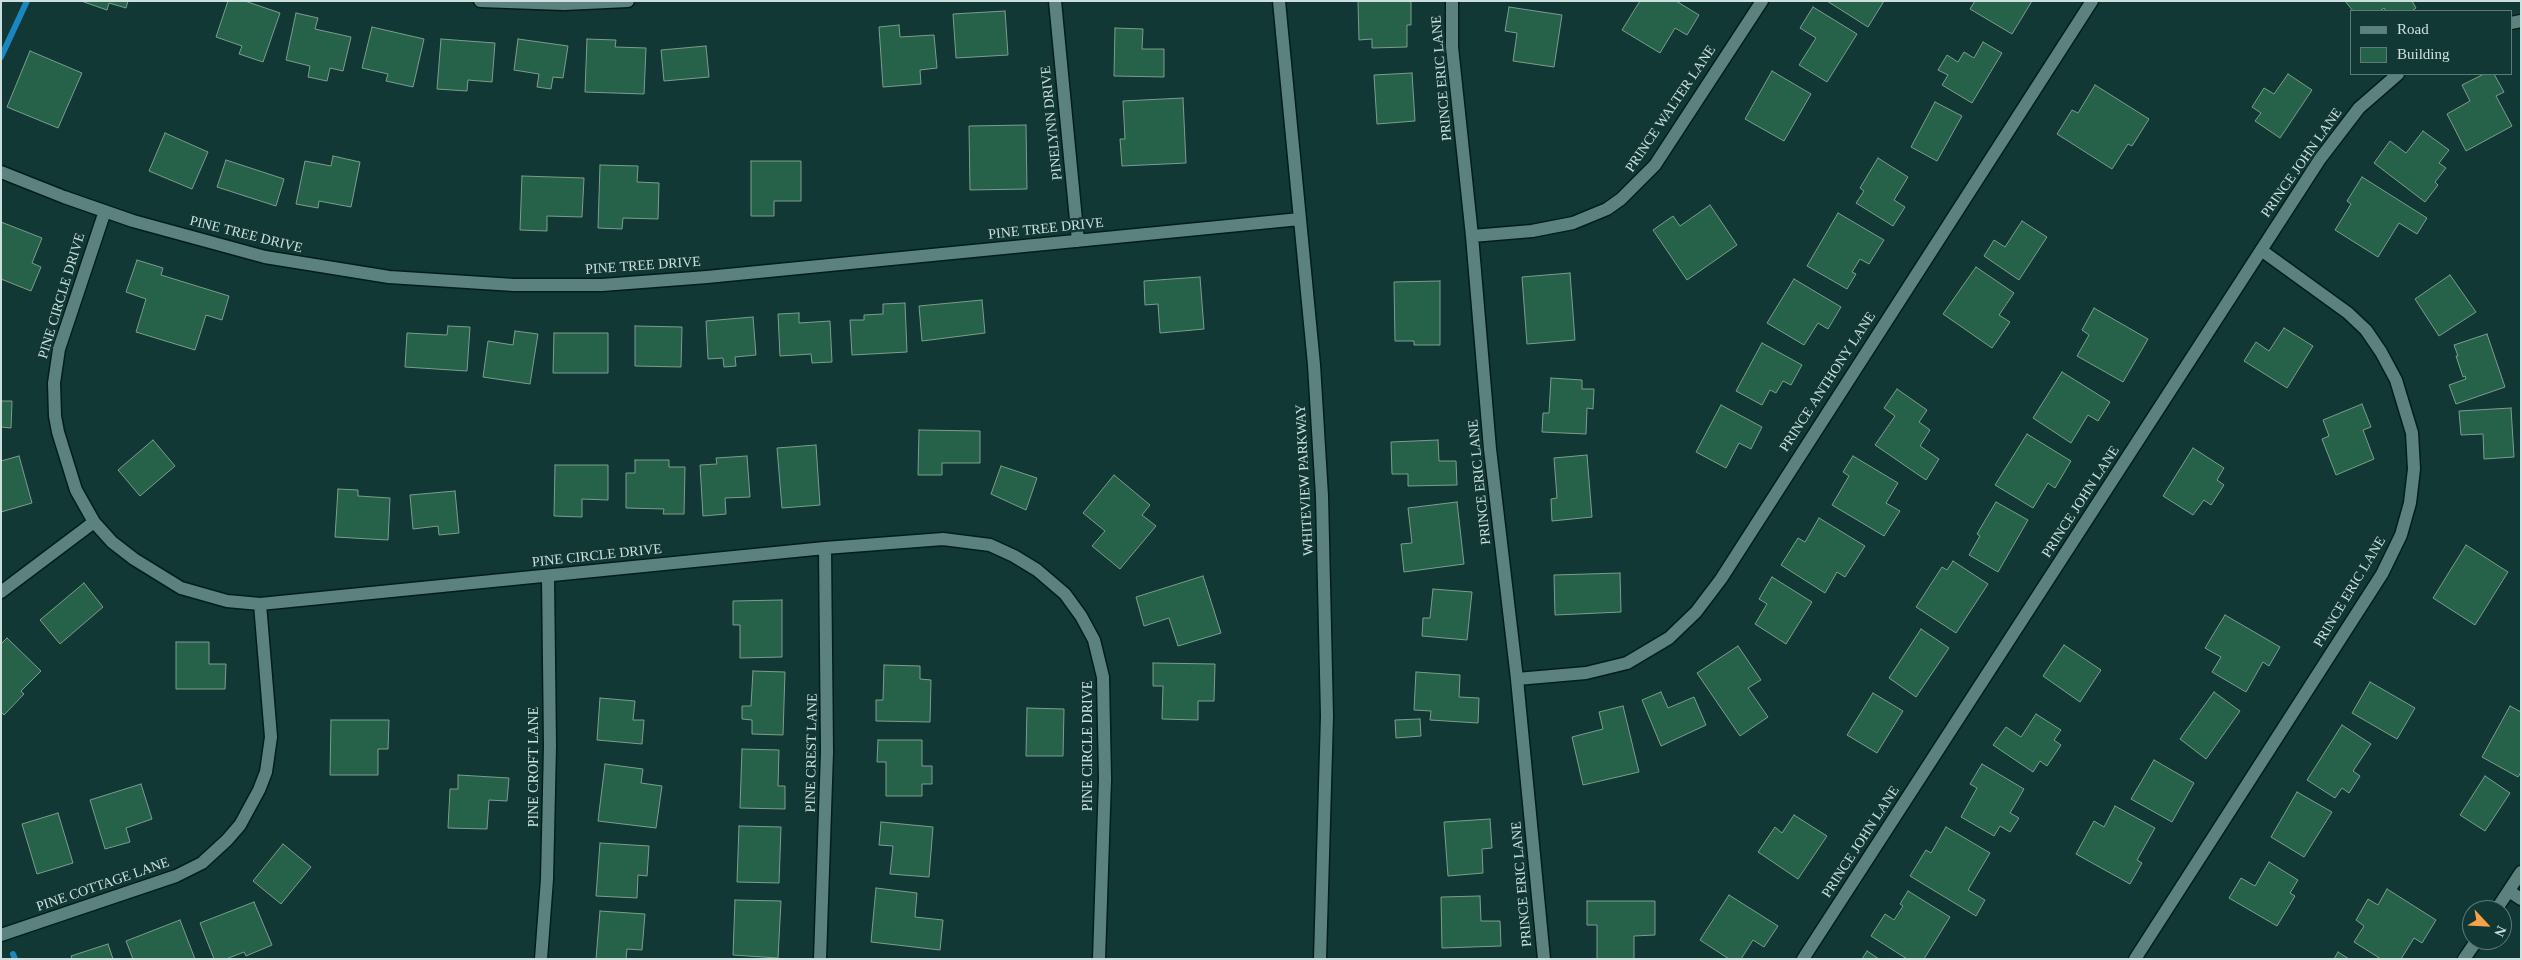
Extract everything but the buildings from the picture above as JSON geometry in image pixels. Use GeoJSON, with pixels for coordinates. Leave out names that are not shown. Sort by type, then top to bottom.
{"type":"FeatureCollection","features":[{"type":"Feature","properties":{"kind":"street"},"geometry":{"type":"LineString","coordinates":[[480,1],[548,4],[628,1]]}},
{"type":"Feature","properties":{"kind":"street","name":"PINELYNN DRIVE"},"geometry":{"type":"LineString","coordinates":[[1055,1],[1078,241]]}},
{"type":"Feature","properties":{"kind":"street","name":"WHITEVIEW PARKWAY"},"geometry":{"type":"LineString","coordinates":[[1279,1],[1314,365],[1326,590],[1327,716],[1320,959]]}},
{"type":"Feature","properties":{"kind":"street","name":"PRINCE ERIC LANE"},"geometry":{"type":"LineString","coordinates":[[1452,1],[1452,47],[1472,236],[1490,449],[1517,679],[1544,959]]}},
{"type":"Feature","properties":{"kind":"street","name":"PRINCE WALTER LANE"},"geometry":{"type":"LineString","coordinates":[[1472,236],[1532,231],[1573,223],[1607,209],[1628,194],[1655,165],[1762,1]]}},
{"type":"Feature","properties":{"kind":"street","name":"PRINCE ANTHONY LANE"},"geometry":{"type":"LineString","coordinates":[[1517,679],[1586,673],[1627,663],[1669,638],[1696,612],[1721,579],[2092,1]]}},
{"type":"Feature","properties":{"kind":"street","name":"PRINCE JOHN LANE"},"geometry":{"type":"LineString","coordinates":[[1803,959],[2261,250],[2347,122],[2372,94],[2397,75]]}},
{"type":"Feature","properties":{"kind":"street","name":"PINE TREE DRIVE"},"geometry":{"type":"LineString","coordinates":[[1,172],[104,211],[207,243],[292,263],[389,277],[514,285],[656,281],[1300,219]]}},
{"type":"Feature","properties":{"kind":"street","name":"PINE CIRCLE DRIVE"},"geometry":{"type":"LineString","coordinates":[[104,211],[64,331],[54,384],[55,416],[66,464],[81,501],[94,522],[112,542],[134,559],[181,588],[227,601],[260,604],[825,548],[943,540],[990,545],[1014,556],[1037,570],[1057,586],[1078,610],[1094,640],[1101,663],[1104,691],[1104,846],[1099,959]]}},
{"type":"Feature","properties":{"kind":"street","name":"PRINCE ERIC LANE"},"geometry":{"type":"LineString","coordinates":[[2135,959],[2382,574],[2401,535],[2410,503],[2414,468],[2412,433],[2396,380],[2381,352],[2366,330],[2348,312],[2261,250]]}},
{"type":"Feature","properties":{"kind":"street"},"geometry":{"type":"LineString","coordinates":[[1,592],[94,522]]}},
{"type":"Feature","properties":{"kind":"street","name":"PINE CREST LANE"},"geometry":{"type":"LineString","coordinates":[[820,959],[826,796],[825,548]]}},
{"type":"Feature","properties":{"kind":"street","name":"PINE CROFT LANE"},"geometry":{"type":"LineString","coordinates":[[541,959],[547,879],[550,755],[548,576]]}},
{"type":"Feature","properties":{"kind":"street","name":"PINE COTTAGE LANE"},"geometry":{"type":"LineString","coordinates":[[1,936],[176,876],[202,863],[240,825],[259,790],[266,772],[271,737],[260,604]]}},
{"type":"Feature","properties":{"kind":"street"},"geometry":{"type":"LineString","coordinates":[[2503,900],[2521,872]]}},
{"type":"Feature","properties":{"kind":"street"},"geometry":{"type":"LineString","coordinates":[[2509,891],[2521,899]]}},
{"type":"Feature","properties":{"kind":"waterway"},"geometry":{"type":"LineString","coordinates":[[1,57],[27,1]]}},
{"type":"Feature","properties":{"kind":"waterway"},"geometry":{"type":"LineString","coordinates":[[13,954],[15,959]]}}]}
